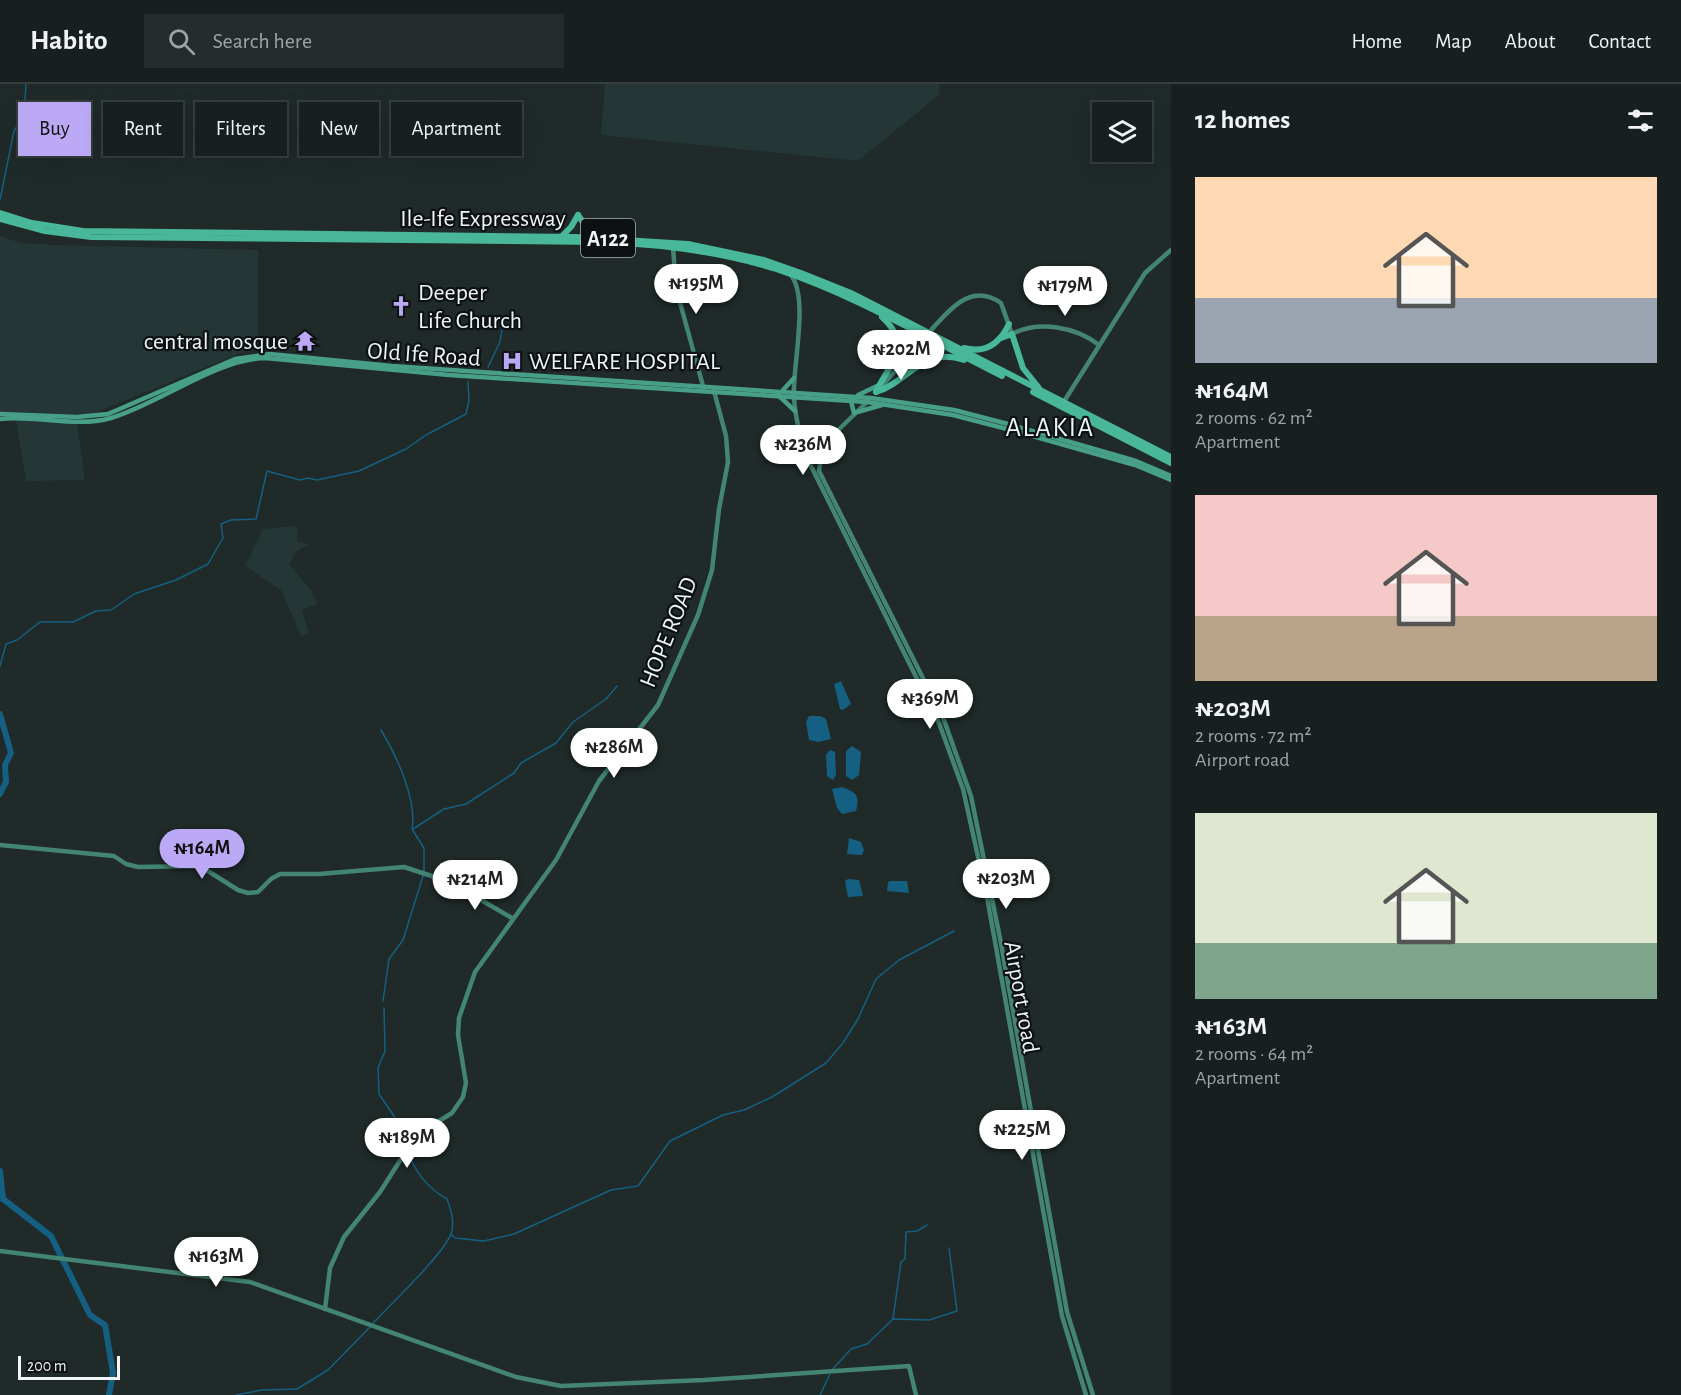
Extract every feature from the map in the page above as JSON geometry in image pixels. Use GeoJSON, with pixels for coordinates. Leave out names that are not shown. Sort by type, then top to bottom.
{"type":"FeatureCollection","features":[{"type":"Feature","properties":{"kind":"highway","name":"Ile-Ife Expressway"},"geometry":{"type":"LineString","coordinates":[[0,213],[32,224],[83,231],[597,238],[682,243],[764,260],[851,293],[1171,457]]}},
{"type":"Feature","properties":{"kind":"highway"},"geometry":{"type":"LineString","coordinates":[[561,237],[571,227],[578,214],[589,231],[597,238]]}},
{"type":"Feature","properties":{"kind":"highway","name":"Ile-Ife Expressway"},"geometry":{"type":"LineString","coordinates":[[0,219],[45,231],[91,237],[601,242],[673,247],[745,260],[790,274],[867,306],[1171,463]]}},
{"type":"Feature","properties":{"kind":"highway"},"geometry":{"type":"LineString","coordinates":[[867,306],[890,324],[897,340],[895,357],[882,387]]}},
{"type":"Feature","properties":{"kind":"highway"},"geometry":{"type":"LineString","coordinates":[[1001,338],[1008,321]]}},
{"type":"Feature","properties":{"kind":"highway"},"geometry":{"type":"LineString","coordinates":[[947,342],[974,350],[993,345],[1001,338],[1012,334],[1023,368],[1042,391]]}},
{"type":"Feature","properties":{"kind":"highway"},"geometry":{"type":"LineString","coordinates":[[871,397],[882,387],[931,359],[960,358],[987,368]]}},
{"type":"Feature","properties":{"kind":"main road"},"geometry":{"type":"LineString","coordinates":[[673,247],[676,288],[703,386]]}},
{"type":"Feature","properties":{"kind":"main road"},"geometry":{"type":"LineString","coordinates":[[1063,403],[1145,273],[1171,250]]}},
{"type":"Feature","properties":{"kind":"main road"},"geometry":{"type":"LineString","coordinates":[[790,274],[798,285],[799,303],[793,393],[806,456],[819,454],[826,440],[871,397],[958,302],[976,295],[985,295],[996,300],[1003,307],[1012,334],[1021,329]]}},
{"type":"Feature","properties":{"kind":"main road"},"geometry":{"type":"LineString","coordinates":[[1008,321],[1021,329],[1065,329],[1091,339],[1099,345]]}},
{"type":"Feature","properties":{"kind":"main road"},"geometry":{"type":"LineString","coordinates":[[1091,339],[1104,338]]}},
{"type":"Feature","properties":{"kind":"main road","name":"Old Ife Road"},"geometry":{"type":"LineString","coordinates":[[2,416],[99,420],[119,415],[156,397],[253,359],[778,395],[793,393],[871,397],[1136,460],[1171,476]]}},
{"type":"Feature","properties":{"kind":"main road","name":"Old Ife Road"},"geometry":{"type":"LineString","coordinates":[[518,377],[783,390],[793,393]]}},
{"type":"Feature","properties":{"kind":"main road"},"geometry":{"type":"LineString","coordinates":[[783,390],[794,378]]}},
{"type":"Feature","properties":{"kind":"main road"},"geometry":{"type":"LineString","coordinates":[[882,387],[887,402],[854,413],[852,397],[882,387]]}},
{"type":"Feature","properties":{"kind":"main road","name":"HOPE ROAD"},"geometry":{"type":"LineString","coordinates":[[325,1309],[330,1268],[341,1242],[380,1192],[410,1145],[422,1132],[452,1113],[463,1097],[465,1076],[458,1030],[462,1006],[475,972],[556,860],[598,780],[658,705],[698,615],[712,570],[719,509],[728,462],[726,436],[714,391]]}},
{"type":"Feature","properties":{"kind":"main road"},"geometry":{"type":"LineString","coordinates":[[778,395],[795,411]]}},
{"type":"Feature","properties":{"kind":"main road","name":"Old Ife Road"},"geometry":{"type":"LineString","coordinates":[[1058,441],[1135,465],[1171,480]]}},
{"type":"Feature","properties":{"kind":"main road","name":"Airport road"},"geometry":{"type":"LineString","coordinates":[[819,454],[819,471],[939,723],[963,789],[982,861],[1062,1316],[1086,1395]]}},
{"type":"Feature","properties":{"kind":"main road","name":"Airport road"},"geometry":{"type":"LineString","coordinates":[[806,456],[850,538]]}},
{"type":"Feature","properties":{"kind":"main road"},"geometry":{"type":"LineString","coordinates":[[0,845],[114,856],[126,864],[138,867],[200,866],[238,890],[248,893],[258,892],[271,879],[280,874],[319,874],[390,867],[409,868],[456,885],[512,918]]}},
{"type":"Feature","properties":{"kind":"main road","name":"Airport road"},"geometry":{"type":"LineString","coordinates":[[1046,1215],[1067,1312],[1093,1395]]}},
{"type":"Feature","properties":{"kind":"main road"},"geometry":{"type":"LineString","coordinates":[[0,1251],[242,1281],[524,1380],[552,1385],[831,1372],[909,1366],[916,1395]]}},
{"type":"Feature","properties":{"kind":"shaded area"},"geometry":{"type":"Polygon","coordinates":[[[605,84],[939,84],[939,95],[858,161],[601,135],[605,84]]]}},
{"type":"Feature","properties":{"kind":"shaded area"},"geometry":{"type":"Polygon","coordinates":[[[0,236],[21,243],[55,245],[258,250],[258,346],[92,414],[0,414],[0,236]]]}},
{"type":"Feature","properties":{"kind":"shaded area"},"geometry":{"type":"Polygon","coordinates":[[[16,420],[77,423],[85,480],[26,481],[16,420]]]}},
{"type":"Feature","properties":{"kind":"shaded area"},"geometry":{"type":"Polygon","coordinates":[[[297,526],[298,542],[309,544],[296,552],[289,564],[311,590],[318,604],[302,610],[309,633],[301,636],[281,590],[245,566],[263,529],[297,526]]]}},
{"type":"Feature","properties":{"kind":"water"},"geometry":{"type":"Polygon","coordinates":[[[841,681],[851,704],[843,710],[840,709],[834,684],[841,681]]]}},
{"type":"Feature","properties":{"kind":"water"},"geometry":{"type":"Polygon","coordinates":[[[809,716],[820,716],[826,719],[831,739],[818,742],[809,740],[806,722],[809,716]]]}},
{"type":"Feature","properties":{"kind":"water"},"geometry":{"type":"Polygon","coordinates":[[[852,746],[861,752],[859,775],[852,780],[846,776],[846,751],[852,746]]]}},
{"type":"Feature","properties":{"kind":"water"},"geometry":{"type":"Polygon","coordinates":[[[830,750],[835,752],[836,775],[833,780],[827,776],[826,755],[830,750]]]}},
{"type":"Feature","properties":{"kind":"water"},"geometry":{"type":"Polygon","coordinates":[[[842,787],[850,790],[857,797],[856,811],[842,814],[837,808],[832,789],[842,787]]]}},
{"type":"Feature","properties":{"kind":"water"},"geometry":{"type":"Polygon","coordinates":[[[849,838],[861,842],[864,850],[862,855],[847,854],[849,838]]]}},
{"type":"Feature","properties":{"kind":"water"},"geometry":{"type":"Polygon","coordinates":[[[859,880],[863,896],[848,897],[845,881],[859,880]]]}},
{"type":"Feature","properties":{"kind":"water"},"geometry":{"type":"Polygon","coordinates":[[[907,881],[909,893],[887,891],[888,882],[907,881]]]}},
{"type":"Feature","properties":{"kind":"waterway"},"geometry":{"type":"LineString","coordinates":[[0,200],[14,131],[24,115],[26,84]]}},
{"type":"Feature","properties":{"kind":"waterway"},"geometry":{"type":"LineString","coordinates":[[488,367],[500,342],[502,330]]}},
{"type":"Feature","properties":{"kind":"waterway"},"geometry":{"type":"LineString","coordinates":[[0,666],[6,644],[17,640],[40,622],[73,622],[96,611],[111,610],[134,594],[176,580],[208,564],[223,538],[221,524],[231,520],[256,519],[267,471],[300,480],[308,478],[317,480],[359,471],[406,449],[426,435],[466,414],[469,401],[468,382]]}},
{"type":"Feature","properties":{"kind":"waterway"},"geometry":{"type":"LineString","coordinates":[[413,829],[444,809],[466,804],[514,773],[521,763],[556,743],[573,722],[606,699],[617,686]]}},
{"type":"Feature","properties":{"kind":"waterway"},"geometry":{"type":"LineString","coordinates":[[0,714],[11,753],[5,765],[6,782],[0,794]]}},
{"type":"Feature","properties":{"kind":"waterway"},"geometry":{"type":"LineString","coordinates":[[381,730],[399,765],[409,792],[413,817],[412,829],[424,848],[424,871]]}},
{"type":"Feature","properties":{"kind":"waterway"},"geometry":{"type":"LineString","coordinates":[[383,1001],[389,959],[403,940],[423,876]]}},
{"type":"Feature","properties":{"kind":"waterway"},"geometry":{"type":"LineString","coordinates":[[451,1234],[455,1238],[484,1241],[514,1234],[611,1190],[638,1186],[670,1141],[723,1115],[744,1110],[772,1097],[826,1063],[843,1043],[858,1019],[876,979],[899,960],[954,931]]}},
{"type":"Feature","properties":{"kind":"waterway"},"geometry":{"type":"LineString","coordinates":[[384,1008],[385,1051],[378,1068],[379,1094],[394,1116],[407,1145]]}},
{"type":"Feature","properties":{"kind":"waterway"},"geometry":{"type":"LineString","coordinates":[[373,1323],[429,1264],[448,1240],[452,1231],[452,1215],[447,1199],[423,1179],[410,1158],[408,1150]]}},
{"type":"Feature","properties":{"kind":"waterway"},"geometry":{"type":"LineString","coordinates":[[0,1171],[3,1199],[51,1236],[90,1315],[105,1325],[113,1373],[109,1395]]}},
{"type":"Feature","properties":{"kind":"waterway"},"geometry":{"type":"LineString","coordinates":[[893,1319],[901,1262],[905,1259],[906,1232],[917,1231],[927,1225]]}},
{"type":"Feature","properties":{"kind":"waterway"},"geometry":{"type":"LineString","coordinates":[[832,1370],[851,1349],[867,1344],[893,1319],[929,1320],[957,1311],[949,1248]]}},
{"type":"Feature","properties":{"kind":"waterway"},"geometry":{"type":"LineString","coordinates":[[236,1395],[262,1390],[297,1389],[328,1370],[370,1327]]}},
{"type":"Feature","properties":{"kind":"waterway"},"geometry":{"type":"LineString","coordinates":[[820,1395],[830,1374]]}},
{"type":"Feature","properties":{"kind":"place","name":"Deeper Life Church"},"geometry":{"type":"Point","coordinates":[401,306]}},
{"type":"Feature","properties":{"kind":"place","name":"central mosque"},"geometry":{"type":"Point","coordinates":[305,341]}},
{"type":"Feature","properties":{"kind":"place","name":"WELFARE HOSPITAL"},"geometry":{"type":"Point","coordinates":[512,361]}},
{"type":"Feature","properties":{"kind":"district","name":"ALAKIA"},"geometry":{"type":"Point","coordinates":[1050,427]}}]}
